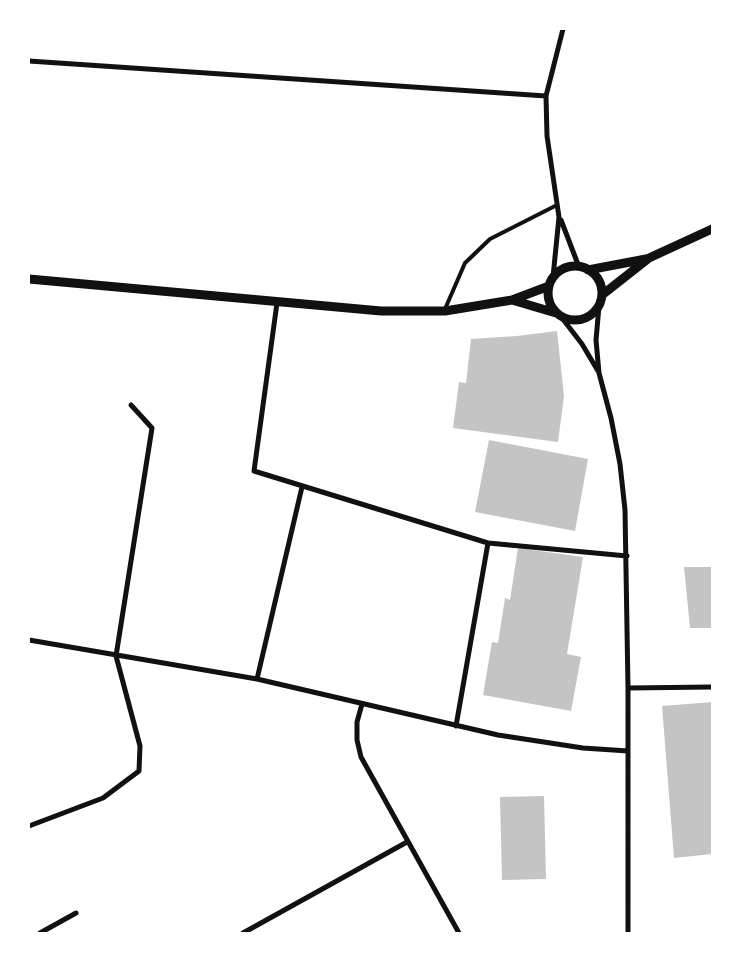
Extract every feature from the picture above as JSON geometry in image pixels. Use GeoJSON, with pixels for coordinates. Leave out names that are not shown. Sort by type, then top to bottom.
{"type":"FeatureCollection","features":[{"type":"Feature","properties":{"kind":"street"},"geometry":{"type":"LineString","coordinates":[[563,29],[546,96],[547,136],[560,217],[553,277],[549,286],[549,300],[582,344],[599,373]]}},
{"type":"Feature","properties":{"kind":"street"},"geometry":{"type":"LineString","coordinates":[[29,61],[546,96]]}},
{"type":"Feature","properties":{"kind":"street"},"geometry":{"type":"LineString","coordinates":[[560,217],[584,268],[597,278],[602,289],[596,340],[599,373],[611,418],[620,464],[625,510],[628,688],[628,933]]}},
{"type":"Feature","properties":{"kind":"street"},"geometry":{"type":"LineString","coordinates":[[602,295],[649,258],[712,229]]}},
{"type":"Feature","properties":{"kind":"street"},"geometry":{"type":"LineString","coordinates":[[553,277],[560,270],[569,267],[584,268],[649,258]]}},
{"type":"Feature","properties":{"kind":"street"},"geometry":{"type":"LineString","coordinates":[[29,279],[380,312],[445,311],[512,300],[549,286]]}},
{"type":"Feature","properties":{"kind":"street"},"geometry":{"type":"LineString","coordinates":[[512,300],[570,320],[587,318],[599,306]]}},
{"type":"Feature","properties":{"kind":"street"},"geometry":{"type":"LineString","coordinates":[[277,303],[254,472],[488,543],[627,556]]}},
{"type":"Feature","properties":{"kind":"street"},"geometry":{"type":"LineString","coordinates":[[29,826],[103,798],[139,772],[140,746],[116,656],[152,428],[131,405]]}},
{"type":"Feature","properties":{"kind":"street"},"geometry":{"type":"LineString","coordinates":[[257,679],[302,486]]}},
{"type":"Feature","properties":{"kind":"street"},"geometry":{"type":"LineString","coordinates":[[456,726],[488,543]]}},
{"type":"Feature","properties":{"kind":"street"},"geometry":{"type":"LineString","coordinates":[[29,640],[257,679],[456,726],[540,742],[583,748],[628,751]]}},
{"type":"Feature","properties":{"kind":"street"},"geometry":{"type":"LineString","coordinates":[[628,688],[712,686]]}},
{"type":"Feature","properties":{"kind":"street"},"geometry":{"type":"LineString","coordinates":[[362,704],[357,722],[357,740],[361,757],[459,933]]}},
{"type":"Feature","properties":{"kind":"street"},"geometry":{"type":"LineString","coordinates":[[243,933],[407,842]]}},
{"type":"Feature","properties":{"kind":"street"},"geometry":{"type":"LineString","coordinates":[[40,933],[76,913]]}},
{"type":"Feature","properties":{"kind":"lane"},"geometry":{"type":"LineString","coordinates":[[445,311],[464,263],[490,239],[559,204]]}},
{"type":"Feature","properties":{"kind":"building"},"geometry":{"type":"Polygon","coordinates":[[[557,331],[564,396],[558,442],[453,428],[459,382],[466,383],[471,339],[557,331]]]}},
{"type":"Feature","properties":{"kind":"building"},"geometry":{"type":"Polygon","coordinates":[[[489,440],[588,459],[575,531],[475,512],[489,440]]]}},
{"type":"Feature","properties":{"kind":"building"},"geometry":{"type":"Polygon","coordinates":[[[518,548],[583,557],[567,654],[581,657],[571,711],[483,695],[492,642],[498,643],[505,598],[510,600],[518,548]]]}},
{"type":"Feature","properties":{"kind":"building"},"geometry":{"type":"Polygon","coordinates":[[[684,567],[712,567],[712,628],[690,628],[684,567]]]}},
{"type":"Feature","properties":{"kind":"building"},"geometry":{"type":"Polygon","coordinates":[[[712,702],[712,854],[674,858],[662,706],[712,702]]]}},
{"type":"Feature","properties":{"kind":"building"},"geometry":{"type":"Polygon","coordinates":[[[544,796],[546,879],[502,880],[500,797],[544,796]]]}}]}
